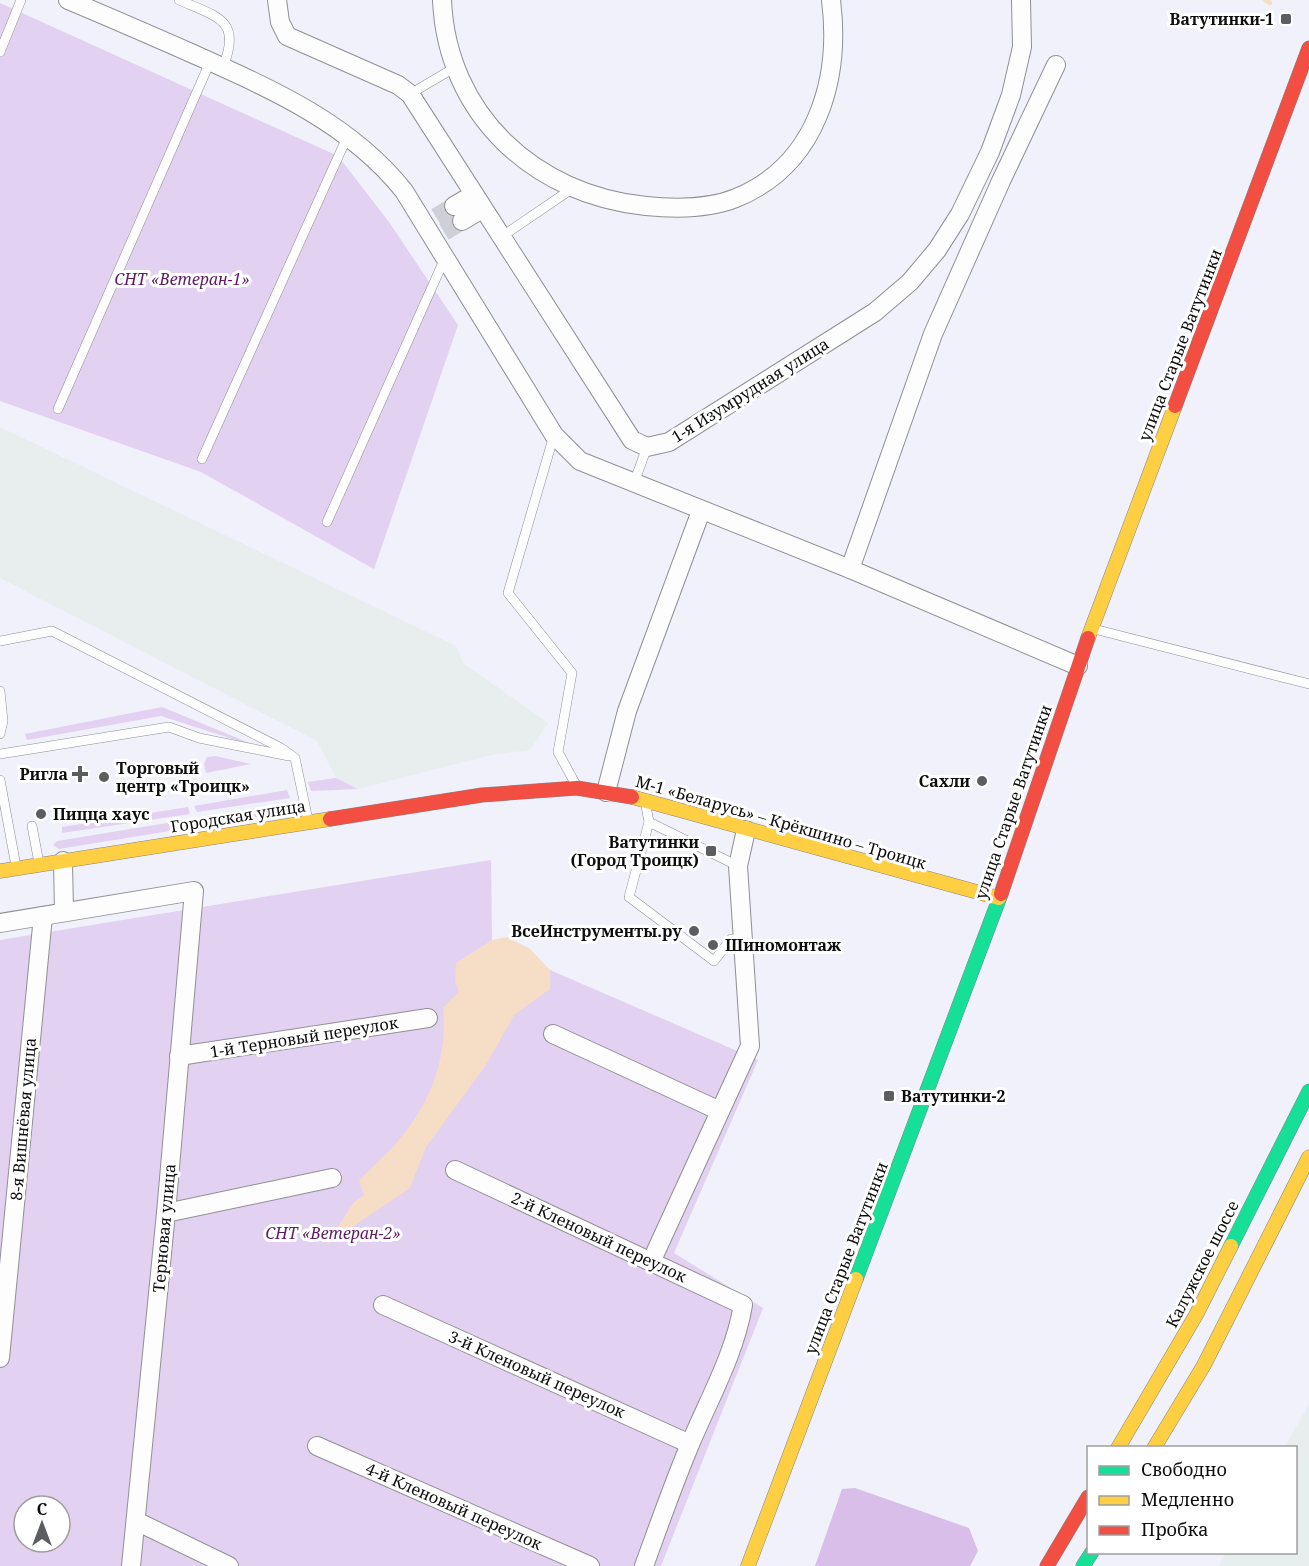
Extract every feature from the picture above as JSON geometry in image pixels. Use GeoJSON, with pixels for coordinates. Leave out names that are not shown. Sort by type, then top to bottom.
{"type":"FeatureCollection","features":[{"type":"Feature","properties":{"kind":"main road","name":"улица Старые Ватутинки"},"geometry":{"type":"LineString","coordinates":[[748,1566],[999,898],[1078,666],[1309,48]]}},
{"type":"Feature","properties":{"kind":"main road","name":"М-1 «Беларусь» – Крёкшино – Троицк"},"geometry":{"type":"LineString","coordinates":[[482,795],[577,788],[645,799],[746,830],[999,898]]}},
{"type":"Feature","properties":{"kind":"main road","name":"Городская улица"},"geometry":{"type":"LineString","coordinates":[[0,871],[482,795]]}},
{"type":"Feature","properties":{"kind":"main road","name":"Калужское шоссе"},"geometry":{"type":"LineString","coordinates":[[1119,1446],[1196,1315],[1309,1091]]}},
{"type":"Feature","properties":{"kind":"main road"},"geometry":{"type":"LineString","coordinates":[[1155,1446],[1204,1365],[1309,1157]]}},
{"type":"Feature","properties":{"kind":"main road"},"geometry":{"type":"LineString","coordinates":[[1047,1566],[1087,1500]]}},
{"type":"Feature","properties":{"kind":"street"},"geometry":{"type":"LineString","coordinates":[[277,0],[280,22],[287,36],[398,85],[410,94],[632,440],[647,447]]}},
{"type":"Feature","properties":{"kind":"street"},"geometry":{"type":"LineString","coordinates":[[442,0],[443,26],[454,68],[472,104],[517,154],[553,179],[623,204],[697,207],[735,198],[759,187],[781,170],[802,145],[828,89],[834,56],[831,0]]}},
{"type":"Feature","properties":{"kind":"street","name":"1-я Изумрудная улица"},"geometry":{"type":"LineString","coordinates":[[647,447],[669,442],[875,312],[910,282],[938,250],[965,204],[990,152],[1011,95],[1022,47],[1021,0]]}},
{"type":"Feature","properties":{"kind":"street"},"geometry":{"type":"LineString","coordinates":[[80,2],[216,64],[318,114],[348,135],[391,174],[434,228],[445,258],[554,435],[580,461],[850,568],[1078,666]]}},
{"type":"Feature","properties":{"kind":"street"},"geometry":{"type":"LineString","coordinates":[[850,568],[933,334],[1056,65]]}},
{"type":"Feature","properties":{"kind":"street"},"geometry":{"type":"LineString","coordinates":[[458,214],[478,202]]}},
{"type":"Feature","properties":{"kind":"street"},"geometry":{"type":"LineString","coordinates":[[606,792],[627,711],[702,511]]}},
{"type":"Feature","properties":{"kind":"street"},"geometry":{"type":"LineString","coordinates":[[651,1262],[750,1046],[741,939],[738,866],[746,830]]}},
{"type":"Feature","properties":{"kind":"street"},"geometry":{"type":"LineString","coordinates":[[0,922],[64,912],[63,861]]}},
{"type":"Feature","properties":{"kind":"street","name":"Терновая улица"},"geometry":{"type":"LineString","coordinates":[[64,912],[194,891],[166,1213],[131,1566]]}},
{"type":"Feature","properties":{"kind":"street","name":"8-я Вишнёвая улица"},"geometry":{"type":"LineString","coordinates":[[0,1358],[43,916]]}},
{"type":"Feature","properties":{"kind":"street","name":"1-й Терновый переулок"},"geometry":{"type":"LineString","coordinates":[[179,1056],[428,1018]]}},
{"type":"Feature","properties":{"kind":"street"},"geometry":{"type":"LineString","coordinates":[[553,1034],[720,1111]]}},
{"type":"Feature","properties":{"kind":"street","name":"2-й Кленовый переулок"},"geometry":{"type":"LineString","coordinates":[[455,1170],[743,1305],[740,1324],[690,1444]]}},
{"type":"Feature","properties":{"kind":"street"},"geometry":{"type":"LineString","coordinates":[[166,1213],[332,1178]]}},
{"type":"Feature","properties":{"kind":"street","name":"3-й Кленовый переулок"},"geometry":{"type":"LineString","coordinates":[[383,1305],[690,1444]]}},
{"type":"Feature","properties":{"kind":"street"},"geometry":{"type":"LineString","coordinates":[[644,1566],[690,1444]]}},
{"type":"Feature","properties":{"kind":"street","name":"4-й Кленовый переулок"},"geometry":{"type":"LineString","coordinates":[[317,1446],[590,1566]]}},
{"type":"Feature","properties":{"kind":"street"},"geometry":{"type":"LineString","coordinates":[[136,1521],[229,1566]]}},
{"type":"Feature","properties":{"kind":"lane"},"geometry":{"type":"LineString","coordinates":[[0,52],[21,0]]}},
{"type":"Feature","properties":{"kind":"lane"},"geometry":{"type":"LineString","coordinates":[[58,409],[216,64],[230,49],[228,28],[221,18],[179,0]]}},
{"type":"Feature","properties":{"kind":"lane"},"geometry":{"type":"LineString","coordinates":[[410,94],[454,68]]}},
{"type":"Feature","properties":{"kind":"lane"},"geometry":{"type":"LineString","coordinates":[[202,459],[348,135]]}},
{"type":"Feature","properties":{"kind":"lane"},"geometry":{"type":"LineString","coordinates":[[501,237],[573,188]]}},
{"type":"Feature","properties":{"kind":"lane"},"geometry":{"type":"LineString","coordinates":[[327,522],[445,258]]}},
{"type":"Feature","properties":{"kind":"lane"},"geometry":{"type":"LineString","coordinates":[[554,435],[508,593],[572,673],[558,752],[577,788]]}},
{"type":"Feature","properties":{"kind":"lane"},"geometry":{"type":"LineString","coordinates":[[634,483],[647,447]]}},
{"type":"Feature","properties":{"kind":"lane"},"geometry":{"type":"LineString","coordinates":[[1092,629],[1309,684]]}},
{"type":"Feature","properties":{"kind":"lane"},"geometry":{"type":"LineString","coordinates":[[0,641],[52,631],[261,738],[295,758],[309,821]]}},
{"type":"Feature","properties":{"kind":"lane"},"geometry":{"type":"LineString","coordinates":[[0,691],[3,721],[0,734]]}},
{"type":"Feature","properties":{"kind":"lane"},"geometry":{"type":"LineString","coordinates":[[0,754],[169,727],[199,738],[295,758]]}},
{"type":"Feature","properties":{"kind":"lane"},"geometry":{"type":"LineString","coordinates":[[0,780],[16,868]]}},
{"type":"Feature","properties":{"kind":"lane"},"geometry":{"type":"LineString","coordinates":[[645,799],[649,822],[629,897],[714,961],[731,939],[741,939]]}},
{"type":"Feature","properties":{"kind":"lane"},"geometry":{"type":"LineString","coordinates":[[649,822],[738,866]]}},
{"type":"Feature","properties":{"kind":"lane"},"geometry":{"type":"LineString","coordinates":[[32,826],[39,865]]}},
{"type":"Feature","properties":{"kind":"shaded area"},"geometry":{"type":"Polygon","coordinates":[[[0,427],[456,646],[463,663],[548,723],[530,750],[491,755],[358,789],[336,778],[317,741],[0,578],[0,427]]]}},
{"type":"Feature","properties":{"kind":"shaded area"},"geometry":{"type":"Polygon","coordinates":[[[507,937],[530,949],[550,970],[550,989],[514,1015],[486,1065],[426,1147],[410,1188],[326,1245],[354,1202],[364,1195],[359,1181],[402,1136],[414,1120],[432,1086],[442,1048],[443,1008],[459,992],[455,982],[456,963],[492,940],[507,937]]]}},
{"type":"Feature","properties":{"kind":"shaded area"},"geometry":{"type":"Polygon","coordinates":[[[1309,1404],[1309,1566],[1219,1566],[1225,1554],[1297,1554],[1297,1446],[1286,1446],[1309,1404]]]}},
{"type":"Feature","properties":{"kind":"shaded area"},"geometry":{"type":"Polygon","coordinates":[[[855,1488],[969,1528],[978,1551],[970,1566],[815,1566],[842,1489],[855,1488]]]}},
{"type":"Feature","properties":{"kind":"green space","name":"СНТ «Ветеран-1»"},"geometry":{"type":"Polygon","coordinates":[[[0,3],[338,156],[389,222],[458,325],[374,569],[201,472],[0,401],[0,3]]]}},
{"type":"Feature","properties":{"kind":"green space"},"geometry":{"type":"Polygon","coordinates":[[[162,707],[264,749],[161,716],[27,740],[25,734],[162,707]]]}},
{"type":"Feature","properties":{"kind":"green space"},"geometry":{"type":"Polygon","coordinates":[[[215,756],[251,764],[206,773],[204,764],[207,757],[215,756]]]}},
{"type":"Feature","properties":{"kind":"green space"},"geometry":{"type":"Polygon","coordinates":[[[336,778],[358,789],[311,791],[308,782],[336,778]]]}},
{"type":"Feature","properties":{"kind":"green space"},"geometry":{"type":"Polygon","coordinates":[[[287,790],[290,798],[197,812],[194,806],[287,790]]]}},
{"type":"Feature","properties":{"kind":"green space"},"geometry":{"type":"Polygon","coordinates":[[[290,803],[281,813],[59,849],[53,845],[57,841],[290,803]]]}},
{"type":"Feature","properties":{"kind":"green space"},"geometry":{"type":"Polygon","coordinates":[[[188,807],[190,814],[62,833],[62,827],[188,807]]]}},
{"type":"Feature","properties":{"kind":"green space","name":"СНТ «Ветеран-2»"},"geometry":{"type":"Polygon","coordinates":[[[491,860],[492,940],[550,970],[758,1060],[674,1253],[763,1308],[661,1566],[0,1566],[0,940],[491,860]]]}},
{"type":"Feature","properties":{"kind":"waterway"},"geometry":{"type":"LineString","coordinates":[[1265,0],[1270,3]]}},
{"type":"Feature","properties":{"kind":"tunnel"},"geometry":{"type":"LineString","coordinates":[[436,217],[454,206]]}},
{"type":"Feature","properties":{"kind":"tunnel"},"geometry":{"type":"LineString","coordinates":[[444,232],[462,221]]}},
{"type":"Feature","properties":{"kind":"traffic: fast"},"geometry":{"type":"LineString","coordinates":[[856,1279],[1001,894]]}},
{"type":"Feature","properties":{"kind":"traffic: fast"},"geometry":{"type":"LineString","coordinates":[[1231,1246],[1309,1091]]}},
{"type":"Feature","properties":{"kind":"traffic: fast"},"geometry":{"type":"LineString","coordinates":[[1083,1566],[1091,1554]]}},
{"type":"Feature","properties":{"kind":"traffic: slow"},"geometry":{"type":"LineString","coordinates":[[1088,638],[1175,406]]}},
{"type":"Feature","properties":{"kind":"traffic: slow"},"geometry":{"type":"LineString","coordinates":[[632,797],[999,898]]}},
{"type":"Feature","properties":{"kind":"traffic: slow"},"geometry":{"type":"LineString","coordinates":[[0,871],[330,819]]}},
{"type":"Feature","properties":{"kind":"traffic: slow"},"geometry":{"type":"LineString","coordinates":[[1155,1446],[1204,1365],[1309,1157]]}},
{"type":"Feature","properties":{"kind":"traffic: slow"},"geometry":{"type":"LineString","coordinates":[[1119,1446],[1196,1315],[1231,1246]]}},
{"type":"Feature","properties":{"kind":"traffic: slow"},"geometry":{"type":"LineString","coordinates":[[748,1566],[856,1279]]}},
{"type":"Feature","properties":{"kind":"traffic: jam"},"geometry":{"type":"LineString","coordinates":[[1175,406],[1309,48]]}},
{"type":"Feature","properties":{"kind":"traffic: jam"},"geometry":{"type":"LineString","coordinates":[[1001,894],[1088,638]]}},
{"type":"Feature","properties":{"kind":"traffic: jam"},"geometry":{"type":"LineString","coordinates":[[330,819],[482,795],[577,788],[632,797]]}},
{"type":"Feature","properties":{"kind":"traffic: jam"},"geometry":{"type":"LineString","coordinates":[[1047,1566],[1087,1499]]}},
{"type":"Feature","properties":{"kind":"place","name":"Ватутинки-1"},"geometry":{"type":"Point","coordinates":[1286,19]}},
{"type":"Feature","properties":{"kind":"place","name":"Ригла"},"geometry":{"type":"Point","coordinates":[80,774]}},
{"type":"Feature","properties":{"kind":"place","name":"Торговый центр «Троицк»"},"geometry":{"type":"Point","coordinates":[104,777]}},
{"type":"Feature","properties":{"kind":"place","name":"Сахли"},"geometry":{"type":"Point","coordinates":[982,781]}},
{"type":"Feature","properties":{"kind":"place","name":"Пицца хаус"},"geometry":{"type":"Point","coordinates":[41,814]}},
{"type":"Feature","properties":{"kind":"place","name":"Ватутинки (Город Троицк)"},"geometry":{"type":"Point","coordinates":[711,851]}},
{"type":"Feature","properties":{"kind":"place","name":"ВсеИнструменты.ру"},"geometry":{"type":"Point","coordinates":[694,931]}},
{"type":"Feature","properties":{"kind":"place","name":"Шиномонтаж"},"geometry":{"type":"Point","coordinates":[713,945]}},
{"type":"Feature","properties":{"kind":"place","name":"Ватутинки-2"},"geometry":{"type":"Point","coordinates":[889,1096]}}]}
